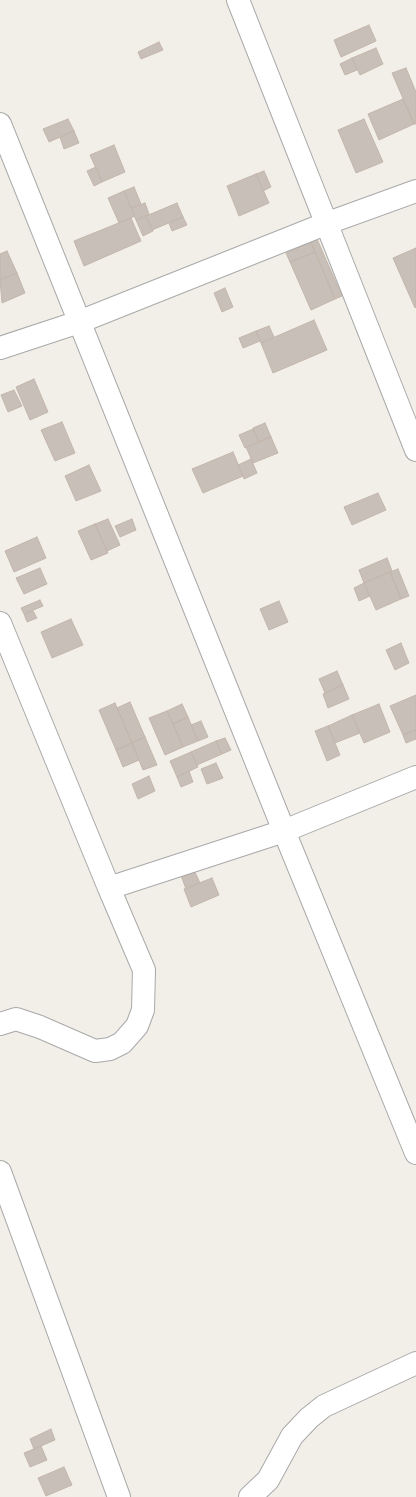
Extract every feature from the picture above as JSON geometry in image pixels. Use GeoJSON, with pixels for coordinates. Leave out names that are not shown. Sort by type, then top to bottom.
{"type":"FeatureCollection","features":[{"type":"Feature","properties":{"kind":"street"},"geometry":{"type":"LineString","coordinates":[[238,0],[325,224],[416,450]]}},
{"type":"Feature","properties":{"kind":"street"},"geometry":{"type":"LineString","coordinates":[[0,124],[284,831],[416,1153]]}},
{"type":"Feature","properties":{"kind":"street"},"geometry":{"type":"LineString","coordinates":[[0,348],[79,322],[325,224],[416,191]]}},
{"type":"Feature","properties":{"kind":"street"},"geometry":{"type":"LineString","coordinates":[[0,623],[144,970],[143,1010],[137,1026],[122,1043],[110,1049],[95,1051],[40,1027],[16,1019],[0,1024]]}},
{"type":"Feature","properties":{"kind":"street"},"geometry":{"type":"LineString","coordinates":[[109,888],[284,831],[416,777]]}},
{"type":"Feature","properties":{"kind":"street"},"geometry":{"type":"LineString","coordinates":[[0,1172],[119,1497]]}},
{"type":"Feature","properties":{"kind":"street"},"geometry":{"type":"LineString","coordinates":[[250,1497],[268,1480],[292,1436],[314,1414],[324,1406],[416,1363]]}},
{"type":"Feature","properties":{"kind":"building"},"geometry":{"type":"Polygon","coordinates":[[[369,25],[376,41],[341,57],[334,40],[369,25]]]}},
{"type":"Feature","properties":{"kind":"building"},"geometry":{"type":"Polygon","coordinates":[[[159,42],[163,50],[141,59],[138,52],[159,42]]]}},
{"type":"Feature","properties":{"kind":"building"},"geometry":{"type":"Polygon","coordinates":[[[376,48],[383,64],[360,75],[352,58],[376,48]]]}},
{"type":"Feature","properties":{"kind":"building"},"geometry":{"type":"Polygon","coordinates":[[[352,58],[357,70],[345,75],[340,64],[352,58]]]}},
{"type":"Feature","properties":{"kind":"building"},"geometry":{"type":"Polygon","coordinates":[[[406,68],[416,92],[416,124],[414,124],[392,73],[406,68]]]}},
{"type":"Feature","properties":{"kind":"building"},"geometry":{"type":"Polygon","coordinates":[[[403,99],[414,124],[379,140],[368,114],[403,99]]]}},
{"type":"Feature","properties":{"kind":"building"},"geometry":{"type":"Polygon","coordinates":[[[68,119],[74,131],[49,142],[43,129],[68,119]]]}},
{"type":"Feature","properties":{"kind":"building"},"geometry":{"type":"Polygon","coordinates":[[[364,119],[383,162],[356,173],[338,130],[364,119]]]}},
{"type":"Feature","properties":{"kind":"building"},"geometry":{"type":"Polygon","coordinates":[[[74,131],[79,143],[64,149],[60,137],[74,131]]]}},
{"type":"Feature","properties":{"kind":"building"},"geometry":{"type":"Polygon","coordinates":[[[114,145],[125,172],[102,182],[90,155],[114,145]]]}},
{"type":"Feature","properties":{"kind":"building"},"geometry":{"type":"Polygon","coordinates":[[[96,167],[102,182],[94,186],[87,171],[96,167]]]}},
{"type":"Feature","properties":{"kind":"building"},"geometry":{"type":"Polygon","coordinates":[[[264,171],[271,187],[263,191],[256,174],[264,171]]]}},
{"type":"Feature","properties":{"kind":"building"},"geometry":{"type":"Polygon","coordinates":[[[256,174],[269,203],[239,216],[227,186],[256,174]]]}},
{"type":"Feature","properties":{"kind":"building"},"geometry":{"type":"Polygon","coordinates":[[[134,187],[141,204],[131,208],[124,191],[134,187]]]}},
{"type":"Feature","properties":{"kind":"building"},"geometry":{"type":"Polygon","coordinates":[[[124,191],[135,216],[119,223],[108,198],[124,191]]]}},
{"type":"Feature","properties":{"kind":"building"},"geometry":{"type":"Polygon","coordinates":[[[145,203],[149,214],[136,220],[131,208],[145,203]]]}},
{"type":"Feature","properties":{"kind":"building"},"geometry":{"type":"Polygon","coordinates":[[[177,203],[183,217],[152,230],[146,216],[177,203]]]}},
{"type":"Feature","properties":{"kind":"building"},"geometry":{"type":"Polygon","coordinates":[[[146,216],[153,231],[143,236],[136,220],[146,216]]]}},
{"type":"Feature","properties":{"kind":"building"},"geometry":{"type":"Polygon","coordinates":[[[183,217],[187,225],[172,231],[169,223],[183,217]]]}},
{"type":"Feature","properties":{"kind":"building"},"geometry":{"type":"Polygon","coordinates":[[[131,218],[141,241],[84,266],[74,241],[131,218]]]}},
{"type":"Feature","properties":{"kind":"building"},"geometry":{"type":"Polygon","coordinates":[[[317,239],[342,296],[335,299],[311,242],[317,239]]]}},
{"type":"Feature","properties":{"kind":"building"},"geometry":{"type":"Polygon","coordinates":[[[311,242],[315,252],[290,262],[286,253],[311,242]]]}},
{"type":"Feature","properties":{"kind":"building"},"geometry":{"type":"Polygon","coordinates":[[[416,248],[416,307],[415,308],[393,258],[416,248]]]}},
{"type":"Feature","properties":{"kind":"building"},"geometry":{"type":"Polygon","coordinates":[[[7,251],[17,273],[0,280],[0,254],[7,251]]]}},
{"type":"Feature","properties":{"kind":"building"},"geometry":{"type":"Polygon","coordinates":[[[315,252],[335,299],[311,310],[290,262],[315,252]]]}},
{"type":"Feature","properties":{"kind":"building"},"geometry":{"type":"Polygon","coordinates":[[[17,273],[25,293],[2,303],[0,280],[17,273]]]}},
{"type":"Feature","properties":{"kind":"building"},"geometry":{"type":"Polygon","coordinates":[[[225,288],[233,307],[222,312],[214,293],[225,288]]]}},
{"type":"Feature","properties":{"kind":"building"},"geometry":{"type":"Polygon","coordinates":[[[314,320],[327,350],[273,373],[261,343],[314,320]]]}},
{"type":"Feature","properties":{"kind":"building"},"geometry":{"type":"Polygon","coordinates":[[[269,326],[274,337],[261,343],[256,331],[269,326]]]}},
{"type":"Feature","properties":{"kind":"building"},"geometry":{"type":"Polygon","coordinates":[[[256,331],[260,341],[243,348],[239,338],[256,331]]]}},
{"type":"Feature","properties":{"kind":"building"},"geometry":{"type":"Polygon","coordinates":[[[34,379],[48,412],[30,420],[16,387],[34,379]]]}},
{"type":"Feature","properties":{"kind":"building"},"geometry":{"type":"Polygon","coordinates":[[[14,390],[22,406],[8,412],[1,395],[14,390]]]}},
{"type":"Feature","properties":{"kind":"building"},"geometry":{"type":"Polygon","coordinates":[[[62,422],[75,453],[55,461],[41,430],[62,422]]]}},
{"type":"Feature","properties":{"kind":"building"},"geometry":{"type":"Polygon","coordinates":[[[265,423],[271,437],[259,442],[253,428],[265,423]]]}},
{"type":"Feature","properties":{"kind":"building"},"geometry":{"type":"Polygon","coordinates":[[[253,429],[259,442],[245,448],[239,435],[253,429]]]}},
{"type":"Feature","properties":{"kind":"building"},"geometry":{"type":"Polygon","coordinates":[[[271,437],[278,453],[253,463],[246,447],[271,437]]]}},
{"type":"Feature","properties":{"kind":"building"},"geometry":{"type":"Polygon","coordinates":[[[233,452],[243,476],[203,493],[192,469],[233,452]]]}},
{"type":"Feature","properties":{"kind":"building"},"geometry":{"type":"Polygon","coordinates":[[[251,459],[257,473],[244,479],[238,465],[251,459]]]}},
{"type":"Feature","properties":{"kind":"building"},"geometry":{"type":"Polygon","coordinates":[[[89,465],[101,491],[76,501],[65,476],[89,465]]]}},
{"type":"Feature","properties":{"kind":"building"},"geometry":{"type":"Polygon","coordinates":[[[378,493],[386,510],[352,525],[344,507],[378,493]]]}},
{"type":"Feature","properties":{"kind":"building"},"geometry":{"type":"Polygon","coordinates":[[[108,519],[120,545],[107,551],[95,524],[108,519]]]}},
{"type":"Feature","properties":{"kind":"building"},"geometry":{"type":"Polygon","coordinates":[[[132,519],[136,530],[120,537],[115,526],[132,519]]]}},
{"type":"Feature","properties":{"kind":"building"},"geometry":{"type":"Polygon","coordinates":[[[95,524],[108,553],[91,560],[78,531],[95,524]]]}},
{"type":"Feature","properties":{"kind":"building"},"geometry":{"type":"Polygon","coordinates":[[[37,537],[46,558],[14,572],[5,551],[37,537]]]}},
{"type":"Feature","properties":{"kind":"building"},"geometry":{"type":"Polygon","coordinates":[[[387,558],[392,571],[364,583],[359,570],[387,558]]]}},
{"type":"Feature","properties":{"kind":"building"},"geometry":{"type":"Polygon","coordinates":[[[40,568],[47,584],[24,594],[16,578],[40,568]]]}},
{"type":"Feature","properties":{"kind":"building"},"geometry":{"type":"Polygon","coordinates":[[[398,569],[409,596],[401,599],[390,572],[398,569]]]}},
{"type":"Feature","properties":{"kind":"building"},"geometry":{"type":"Polygon","coordinates":[[[390,572],[401,599],[376,610],[364,583],[390,572]]]}},
{"type":"Feature","properties":{"kind":"building"},"geometry":{"type":"Polygon","coordinates":[[[364,583],[370,596],[359,601],[354,588],[364,583]]]}},
{"type":"Feature","properties":{"kind":"building"},"geometry":{"type":"Polygon","coordinates":[[[40,600],[43,606],[24,614],[21,608],[40,600]]]}},
{"type":"Feature","properties":{"kind":"building"},"geometry":{"type":"Polygon","coordinates":[[[279,601],[288,622],[269,630],[260,609],[279,601]]]}},
{"type":"Feature","properties":{"kind":"building"},"geometry":{"type":"Polygon","coordinates":[[[33,611],[37,618],[27,622],[24,614],[33,611]]]}},
{"type":"Feature","properties":{"kind":"building"},"geometry":{"type":"Polygon","coordinates":[[[71,619],[83,645],[52,658],[41,632],[71,619]]]}},
{"type":"Feature","properties":{"kind":"building"},"geometry":{"type":"Polygon","coordinates":[[[401,643],[409,663],[395,670],[386,650],[401,643]]]}},
{"type":"Feature","properties":{"kind":"building"},"geometry":{"type":"Polygon","coordinates":[[[337,671],[343,685],[325,693],[319,679],[337,671]]]}},
{"type":"Feature","properties":{"kind":"building"},"geometry":{"type":"Polygon","coordinates":[[[343,685],[349,699],[328,708],[323,694],[343,685]]]}},
{"type":"Feature","properties":{"kind":"building"},"geometry":{"type":"Polygon","coordinates":[[[416,695],[416,730],[403,735],[390,706],[416,695]]]}},
{"type":"Feature","properties":{"kind":"building"},"geometry":{"type":"Polygon","coordinates":[[[130,702],[145,737],[132,743],[117,708],[130,702]]]}},
{"type":"Feature","properties":{"kind":"building"},"geometry":{"type":"Polygon","coordinates":[[[115,703],[132,743],[116,750],[99,710],[115,703]]]}},
{"type":"Feature","properties":{"kind":"building"},"geometry":{"type":"Polygon","coordinates":[[[182,704],[188,717],[173,724],[167,711],[182,704]]]}},
{"type":"Feature","properties":{"kind":"building"},"geometry":{"type":"Polygon","coordinates":[[[379,704],[390,732],[364,743],[352,715],[379,704]]]}},
{"type":"Feature","properties":{"kind":"building"},"geometry":{"type":"Polygon","coordinates":[[[167,711],[183,747],[165,755],[149,718],[167,711]]]}},
{"type":"Feature","properties":{"kind":"building"},"geometry":{"type":"Polygon","coordinates":[[[352,715],[360,733],[335,743],[328,726],[352,715]]]}},
{"type":"Feature","properties":{"kind":"building"},"geometry":{"type":"Polygon","coordinates":[[[188,717],[198,741],[183,747],[173,724],[188,717]]]}},
{"type":"Feature","properties":{"kind":"building"},"geometry":{"type":"Polygon","coordinates":[[[201,721],[208,737],[198,741],[191,725],[201,721]]]}},
{"type":"Feature","properties":{"kind":"building"},"geometry":{"type":"Polygon","coordinates":[[[328,726],[340,755],[327,761],[315,731],[328,726]]]}},
{"type":"Feature","properties":{"kind":"building"},"geometry":{"type":"Polygon","coordinates":[[[416,730],[416,739],[406,743],[403,735],[416,730]]]}},
{"type":"Feature","properties":{"kind":"building"},"geometry":{"type":"Polygon","coordinates":[[[145,737],[157,765],[143,770],[132,743],[145,737]]]}},
{"type":"Feature","properties":{"kind":"building"},"geometry":{"type":"Polygon","coordinates":[[[225,738],[231,750],[222,754],[216,741],[225,738]]]}},
{"type":"Feature","properties":{"kind":"building"},"geometry":{"type":"Polygon","coordinates":[[[216,741],[222,754],[197,765],[191,752],[216,741]]]}},
{"type":"Feature","properties":{"kind":"building"},"geometry":{"type":"Polygon","coordinates":[[[132,743],[139,760],[123,767],[116,750],[132,743]]]}},
{"type":"Feature","properties":{"kind":"building"},"geometry":{"type":"Polygon","coordinates":[[[191,752],[198,767],[177,777],[170,761],[191,752]]]}},
{"type":"Feature","properties":{"kind":"building"},"geometry":{"type":"Polygon","coordinates":[[[216,763],[223,778],[207,784],[201,769],[216,763]]]}},
{"type":"Feature","properties":{"kind":"building"},"geometry":{"type":"Polygon","coordinates":[[[189,771],[193,782],[181,787],[177,777],[189,771]]]}},
{"type":"Feature","properties":{"kind":"building"},"geometry":{"type":"Polygon","coordinates":[[[149,776],[155,791],[138,799],[132,784],[149,776]]]}},
{"type":"Feature","properties":{"kind":"building"},"geometry":{"type":"Polygon","coordinates":[[[193,868],[200,883],[186,889],[180,873],[193,868]]]}},
{"type":"Feature","properties":{"kind":"building"},"geometry":{"type":"Polygon","coordinates":[[[212,878],[219,895],[191,907],[184,889],[212,878]]]}},
{"type":"Feature","properties":{"kind":"building"},"geometry":{"type":"Polygon","coordinates":[[[51,1429],[55,1440],[34,1449],[30,1439],[51,1429]]]}},
{"type":"Feature","properties":{"kind":"building"},"geometry":{"type":"Polygon","coordinates":[[[41,1446],[47,1460],[30,1467],[24,1453],[41,1446]]]}},
{"type":"Feature","properties":{"kind":"building"},"geometry":{"type":"Polygon","coordinates":[[[64,1467],[72,1485],[46,1496],[38,1478],[64,1467]]]}}]}
